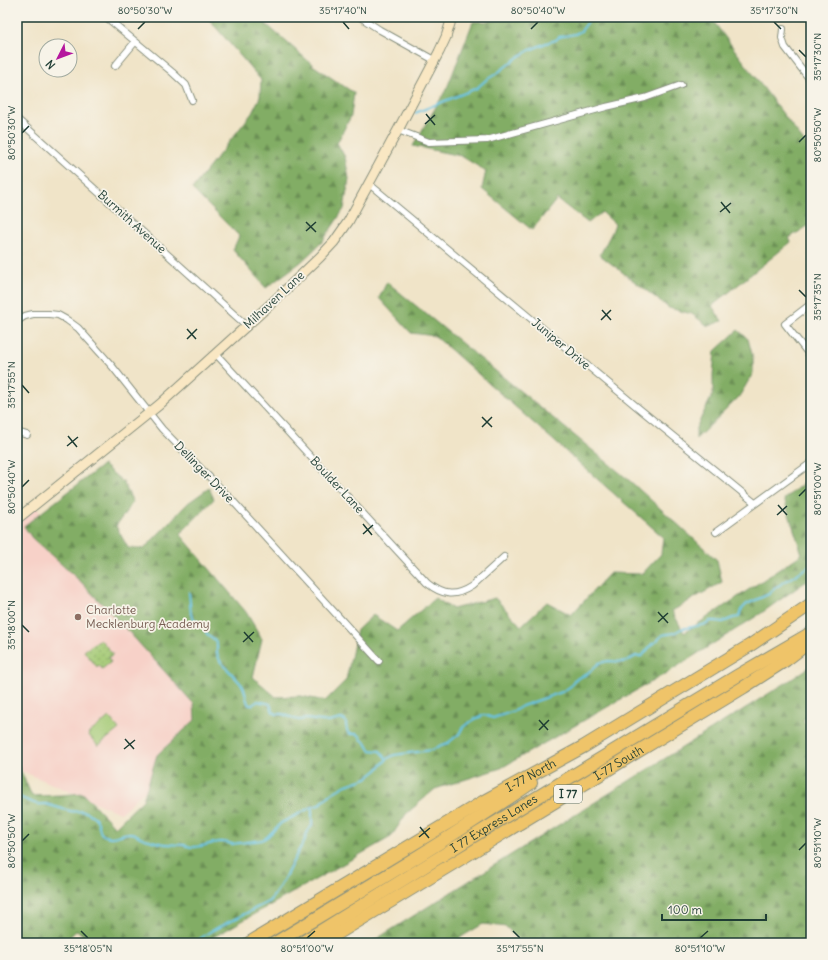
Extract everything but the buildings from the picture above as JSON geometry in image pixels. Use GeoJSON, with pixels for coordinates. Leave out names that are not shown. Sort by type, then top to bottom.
{"type":"FeatureCollection","features":[{"type":"Feature","properties":{"kind":"highway","name":"I-77 North"},"geometry":{"type":"LineString","coordinates":[[249,943],[486,800],[583,747],[738,653],[811,604]]}},
{"type":"Feature","properties":{"kind":"highway","name":"I 77 Express Lanes"},"geometry":{"type":"LineString","coordinates":[[301,943],[493,824],[811,632]]}},
{"type":"Feature","properties":{"kind":"highway","name":"I-77 South"},"geometry":{"type":"LineString","coordinates":[[322,943],[744,687],[786,660],[811,641]]}},
{"type":"Feature","properties":{"kind":"highway","name":"I 77 Express Lanes"},"geometry":{"type":"LineString","coordinates":[[275,943],[492,810],[583,747]]}},
{"type":"Feature","properties":{"kind":"street"},"geometry":{"type":"LineString","coordinates":[[106,17],[186,85],[192,100]]}},
{"type":"Feature","properties":{"kind":"street"},"geometry":{"type":"LineString","coordinates":[[360,17],[434,60]]}},
{"type":"Feature","properties":{"kind":"street","name":"Milhaven Lane"},"geometry":{"type":"LineString","coordinates":[[17,519],[149,413],[247,326],[334,242],[348,222],[398,130],[446,37],[452,17]]}},
{"type":"Feature","properties":{"kind":"street"},"geometry":{"type":"LineString","coordinates":[[783,29],[782,38],[785,46],[810,77]]}},
{"type":"Feature","properties":{"kind":"street"},"geometry":{"type":"LineString","coordinates":[[115,66],[135,42]]}},
{"type":"Feature","properties":{"kind":"street"},"geometry":{"type":"LineString","coordinates":[[398,130],[429,142],[487,140],[606,107],[645,98],[681,85]]}},
{"type":"Feature","properties":{"kind":"street","name":"Burmith Avenue"},"geometry":{"type":"LineString","coordinates":[[17,119],[247,326]]}},
{"type":"Feature","properties":{"kind":"street","name":"Juniper Drive"},"geometry":{"type":"LineString","coordinates":[[368,183],[647,416],[755,503]]}},
{"type":"Feature","properties":{"kind":"street"},"geometry":{"type":"LineString","coordinates":[[811,304],[785,324],[811,357]]}},
{"type":"Feature","properties":{"kind":"street","name":"Dellinger Drive"},"geometry":{"type":"LineString","coordinates":[[17,321],[25,316],[45,313],[67,320],[78,328],[100,352],[162,429],[241,510],[379,661]]}},
{"type":"Feature","properties":{"kind":"street","name":"Boulder Lane"},"geometry":{"type":"LineString","coordinates":[[216,354],[427,583],[434,588],[440,592],[454,594],[466,590],[504,557]]}},
{"type":"Feature","properties":{"kind":"street"},"geometry":{"type":"LineString","coordinates":[[17,432],[27,435]]}},
{"type":"Feature","properties":{"kind":"street"},"geometry":{"type":"LineString","coordinates":[[716,532],[811,463]]}},
{"type":"Feature","properties":{"kind":"shaded area","name":"Charlotte Mecklenburg Academy"},"geometry":{"type":"Polygon","coordinates":[[[34,505],[230,715],[120,813],[17,769],[17,519],[34,505]]]}},
{"type":"Feature","properties":{"kind":"green space"},"geometry":{"type":"Polygon","coordinates":[[[207,17],[261,17],[267,25],[314,66],[354,93],[351,116],[337,143],[345,157],[349,179],[344,209],[322,242],[301,262],[266,288],[233,250],[239,236],[192,189],[252,113],[260,97],[261,80],[207,17]]]}},
{"type":"Feature","properties":{"kind":"green space"},"geometry":{"type":"Polygon","coordinates":[[[542,17],[710,17],[811,151],[811,224],[789,238],[791,242],[712,306],[722,321],[708,326],[692,314],[669,308],[600,255],[615,224],[602,212],[588,223],[557,199],[532,230],[482,189],[486,171],[461,156],[413,146],[447,88],[473,22],[542,17]]]}},
{"type":"Feature","properties":{"kind":"green space"},"geometry":{"type":"Polygon","coordinates":[[[387,282],[630,481],[717,560],[722,582],[672,611],[684,633],[802,554],[784,499],[810,478],[811,578],[760,614],[670,671],[501,768],[435,789],[406,814],[391,837],[203,943],[92,943],[77,930],[63,943],[19,943],[17,941],[17,763],[32,796],[83,793],[115,827],[143,800],[157,755],[195,720],[194,704],[128,631],[80,581],[32,538],[24,526],[103,465],[123,482],[133,502],[116,526],[128,548],[144,549],[188,503],[209,488],[214,499],[180,534],[246,612],[262,639],[253,677],[276,697],[301,696],[325,701],[346,680],[357,630],[373,615],[397,631],[435,598],[453,609],[495,598],[521,626],[547,602],[571,615],[610,573],[642,574],[661,554],[663,537],[435,336],[411,333],[379,298],[387,282]]]}},
{"type":"Feature","properties":{"kind":"green space"},"geometry":{"type":"Polygon","coordinates":[[[738,330],[748,339],[753,358],[753,373],[739,397],[696,439],[696,428],[713,394],[715,351],[738,330]]]}},
{"type":"Feature","properties":{"kind":"green space"},"geometry":{"type":"Polygon","coordinates":[[[100,639],[113,654],[108,658],[111,662],[102,669],[99,665],[97,667],[84,651],[100,639]]]}},
{"type":"Feature","properties":{"kind":"green space"},"geometry":{"type":"Polygon","coordinates":[[[811,666],[811,714],[803,720],[811,732],[811,943],[522,943],[506,927],[483,924],[451,943],[370,943],[792,679],[811,666]]]}},
{"type":"Feature","properties":{"kind":"green space"},"geometry":{"type":"Polygon","coordinates":[[[109,717],[119,729],[98,746],[88,734],[109,717]]]}},
{"type":"Feature","properties":{"kind":"waterway"},"geometry":{"type":"LineString","coordinates":[[415,113],[477,88],[518,57],[530,50],[556,40],[559,37],[575,34],[581,31],[587,23],[589,17]]}},
{"type":"Feature","properties":{"kind":"waterway"},"geometry":{"type":"LineString","coordinates":[[17,797],[37,804],[48,804],[70,811],[86,812],[96,819],[100,832],[105,836],[110,837],[133,833],[158,843],[184,845],[190,847],[198,847],[217,842],[227,842],[232,844],[262,840],[281,823],[319,805],[332,793],[346,785],[367,778],[387,759],[394,755],[432,750],[448,743],[459,734],[463,727],[475,719],[484,715],[493,718],[562,692],[571,686],[574,680],[587,674],[599,663],[608,661],[625,662],[636,656],[639,657],[643,655],[662,635],[674,633],[681,629],[707,624],[710,621],[723,622],[739,617],[741,610],[747,604],[769,594],[775,588],[808,567],[811,567]]}},
{"type":"Feature","properties":{"kind":"waterway"},"geometry":{"type":"LineString","coordinates":[[189,592],[191,615],[202,625],[207,634],[215,640],[220,661],[242,685],[249,705],[252,705],[258,701],[269,703],[273,712],[299,720],[307,719],[329,722],[341,719],[345,720],[349,734],[357,734],[366,743],[370,750],[380,751],[387,759]]}},
{"type":"Feature","properties":{"kind":"waterway"},"geometry":{"type":"LineString","coordinates":[[194,943],[211,931],[268,902],[272,898],[312,826],[312,807]]}},
{"type":"Feature","properties":{"kind":"place","name":"Charlotte Mecklenburg Academy"},"geometry":{"type":"Point","coordinates":[78,617]}}]}
